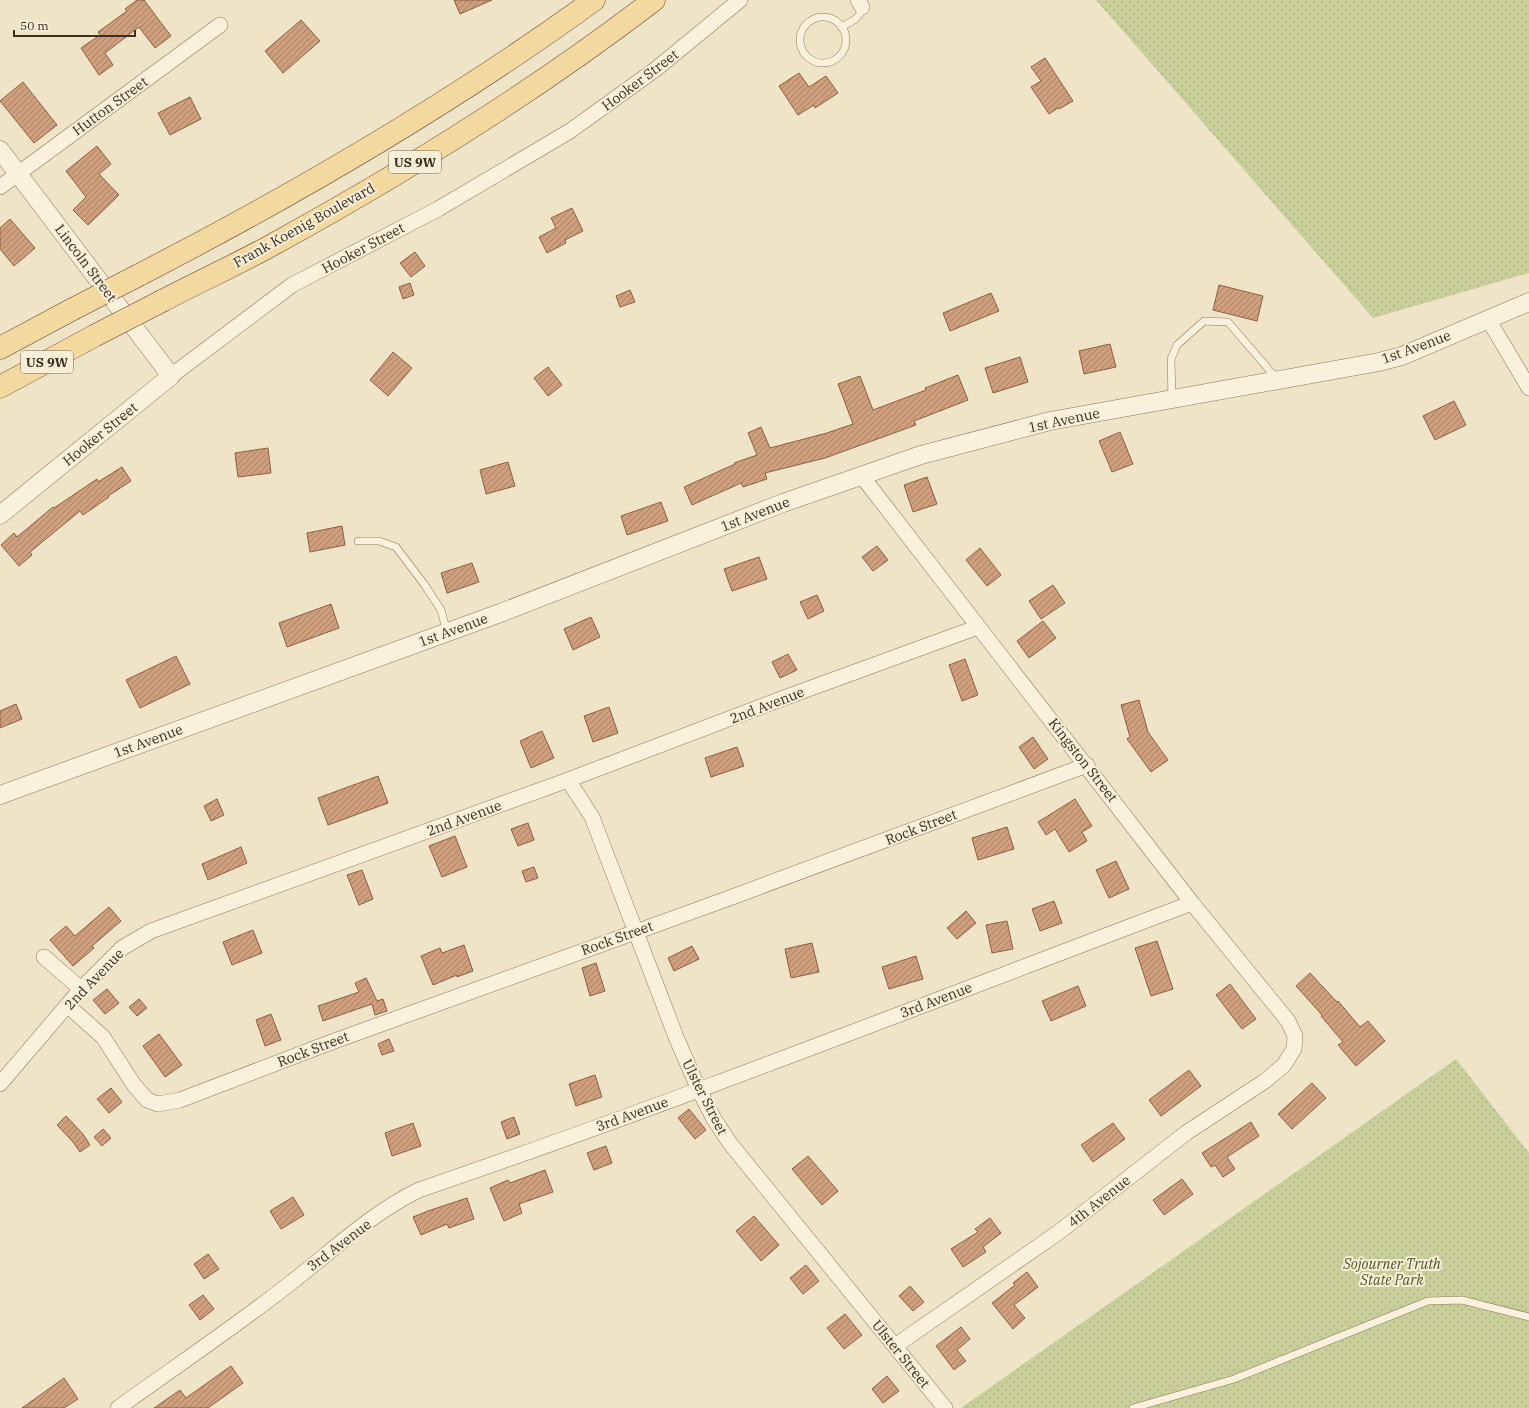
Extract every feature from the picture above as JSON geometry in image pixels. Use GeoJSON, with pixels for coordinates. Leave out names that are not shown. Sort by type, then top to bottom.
{"type":"FeatureCollection","features":[{"type":"Feature","properties":{"kind":"main road","name":"US 9W"},"geometry":{"type":"LineString","coordinates":[[0,348],[203,242],[407,124],[506,61],[594,0]]}},
{"type":"Feature","properties":{"kind":"main road","name":"Frank Koenig Boulevard"},"geometry":{"type":"LineString","coordinates":[[0,387],[94,336],[271,245],[426,155],[576,58],[654,0]]}},
{"type":"Feature","properties":{"kind":"street","name":"Hooker Street"},"geometry":{"type":"LineString","coordinates":[[0,515],[171,376],[292,285],[438,209],[570,131],[656,69],[740,0]]}},
{"type":"Feature","properties":{"kind":"street","name":"Hutton Street"},"geometry":{"type":"LineString","coordinates":[[0,187],[220,25]]}},
{"type":"Feature","properties":{"kind":"street","name":"Lincoln Street"},"geometry":{"type":"LineString","coordinates":[[0,150],[171,376]]}},
{"type":"Feature","properties":{"kind":"street","name":"1st Avenue"},"geometry":{"type":"LineString","coordinates":[[0,795],[503,612],[783,503],[862,474],[921,455],[1050,421],[1379,362],[1402,356],[1529,302]]}},
{"type":"Feature","properties":{"kind":"street"},"geometry":{"type":"LineString","coordinates":[[1488,319],[1529,388]]}},
{"type":"Feature","properties":{"kind":"street","name":"Kingston Street"},"geometry":{"type":"LineString","coordinates":[[862,474],[978,628],[1087,765],[1192,902],[1288,1021],[1295,1036],[1294,1049]]}},
{"type":"Feature","properties":{"kind":"street","name":"2nd Avenue"},"geometry":{"type":"LineString","coordinates":[[0,1084],[81,989],[122,948],[151,932],[568,780],[781,699],[978,628]]}},
{"type":"Feature","properties":{"kind":"street","name":"Rock Street"},"geometry":{"type":"LineString","coordinates":[[67,1006],[103,1037],[134,1085],[146,1100],[158,1104],[180,1100],[329,1043],[724,900],[1087,765]]}},
{"type":"Feature","properties":{"kind":"street","name":"Ulster Street"},"geometry":{"type":"LineString","coordinates":[[568,780],[592,817],[676,1037],[699,1090],[714,1119],[729,1142],[945,1408]]}},
{"type":"Feature","properties":{"kind":"street","name":"3rd Avenue"},"geometry":{"type":"LineString","coordinates":[[125,1406],[289,1285],[338,1243],[403,1198],[419,1190],[536,1150],[699,1090],[1192,902]]}},
{"type":"Feature","properties":{"kind":"street"},"geometry":{"type":"LineString","coordinates":[[44,957],[81,989]]}},
{"type":"Feature","properties":{"kind":"street","name":"4th Avenue"},"geometry":{"type":"LineString","coordinates":[[895,1346],[1059,1232],[1186,1133],[1265,1081],[1284,1064],[1294,1049]]}},
{"type":"Feature","properties":{"kind":"lane"},"geometry":{"type":"LineString","coordinates":[[842,27],[854,21],[861,13],[860,3]]}},
{"type":"Feature","properties":{"kind":"lane"},"geometry":{"type":"LineString","coordinates":[[823,17],[830,18],[842,27],[845,33],[845,48],[836,59],[822,63],[815,62],[808,58],[803,52],[800,39],[802,32],[810,21],[823,17]]}},
{"type":"Feature","properties":{"kind":"lane"},"geometry":{"type":"LineString","coordinates":[[1172,399],[1171,359],[1177,345],[1204,321],[1228,322],[1278,380]]}},
{"type":"Feature","properties":{"kind":"lane"},"geometry":{"type":"LineString","coordinates":[[358,542],[380,541],[396,546],[441,610],[447,632]]}},
{"type":"Feature","properties":{"kind":"lane"},"geometry":{"type":"LineString","coordinates":[[1133,1408],[1234,1380],[1428,1301],[1462,1300],[1529,1317]]}},
{"type":"Feature","properties":{"kind":"green space"},"geometry":{"type":"Polygon","coordinates":[[[1096,0],[1529,0],[1529,273],[1373,318],[1096,0]]]}},
{"type":"Feature","properties":{"kind":"green space","name":"Sojourner Truth State Park"},"geometry":{"type":"Polygon","coordinates":[[[1456,1059],[1529,1153],[1529,1408],[961,1408],[1456,1059]]]}},
{"type":"Feature","properties":{"kind":"building"},"geometry":{"type":"Polygon","coordinates":[[[137,0],[144,0],[171,36],[155,48],[139,27],[105,53],[113,65],[99,75],[81,48],[100,35],[98,32],[127,11],[125,9],[137,0]]]}},
{"type":"Feature","properties":{"kind":"building"},"geometry":{"type":"Polygon","coordinates":[[[454,0],[492,0],[460,14],[454,0]]]}},
{"type":"Feature","properties":{"kind":"building"},"geometry":{"type":"Polygon","coordinates":[[[301,20],[320,41],[283,73],[265,51],[301,20]]]}},
{"type":"Feature","properties":{"kind":"building"},"geometry":{"type":"Polygon","coordinates":[[[1045,58],[1073,101],[1049,114],[1031,87],[1041,81],[1031,67],[1045,58]]]}},
{"type":"Feature","properties":{"kind":"building"},"geometry":{"type":"Polygon","coordinates":[[[799,73],[809,87],[826,76],[838,93],[815,108],[814,105],[798,115],[779,86],[799,73]]]}},
{"type":"Feature","properties":{"kind":"building"},"geometry":{"type":"Polygon","coordinates":[[[23,82],[57,125],[34,143],[0,101],[23,82]]]}},
{"type":"Feature","properties":{"kind":"building"},"geometry":{"type":"Polygon","coordinates":[[[190,97],[201,119],[170,135],[158,113],[190,97]]]}},
{"type":"Feature","properties":{"kind":"building"},"geometry":{"type":"Polygon","coordinates":[[[97,146],[111,164],[99,174],[119,195],[88,225],[73,210],[86,197],[66,171],[97,146]]]}},
{"type":"Feature","properties":{"kind":"building"},"geometry":{"type":"Polygon","coordinates":[[[572,208],[583,231],[565,240],[566,243],[547,253],[539,237],[556,228],[551,218],[572,208]]]}},
{"type":"Feature","properties":{"kind":"building"},"geometry":{"type":"Polygon","coordinates":[[[10,219],[35,248],[14,266],[0,249],[0,228],[10,219]]]}},
{"type":"Feature","properties":{"kind":"building"},"geometry":{"type":"Polygon","coordinates":[[[415,252],[425,266],[411,277],[400,263],[415,252]]]}},
{"type":"Feature","properties":{"kind":"building"},"geometry":{"type":"Polygon","coordinates":[[[410,283],[414,295],[403,299],[399,287],[410,283]]]}},
{"type":"Feature","properties":{"kind":"building"},"geometry":{"type":"Polygon","coordinates":[[[1219,285],[1263,296],[1257,321],[1213,310],[1219,285]]]}},
{"type":"Feature","properties":{"kind":"building"},"geometry":{"type":"Polygon","coordinates":[[[630,290],[635,302],[620,307],[616,296],[630,290]]]}},
{"type":"Feature","properties":{"kind":"building"},"geometry":{"type":"Polygon","coordinates":[[[991,293],[999,311],[950,331],[943,313],[991,293]]]}},
{"type":"Feature","properties":{"kind":"building"},"geometry":{"type":"Polygon","coordinates":[[[1110,344],[1116,367],[1084,374],[1079,351],[1110,344]]]}},
{"type":"Feature","properties":{"kind":"building"},"geometry":{"type":"Polygon","coordinates":[[[393,352],[412,368],[388,396],[370,380],[393,352]]]}},
{"type":"Feature","properties":{"kind":"building"},"geometry":{"type":"Polygon","coordinates":[[[1020,357],[1028,382],[993,393],[985,368],[1020,357]]]}},
{"type":"Feature","properties":{"kind":"building"},"geometry":{"type":"Polygon","coordinates":[[[548,367],[562,385],[548,396],[534,378],[548,367]]]}},
{"type":"Feature","properties":{"kind":"building"},"geometry":{"type":"Polygon","coordinates":[[[958,375],[968,400],[914,421],[916,425],[825,458],[765,473],[767,479],[743,487],[741,483],[692,505],[684,487],[735,464],[734,463],[757,455],[748,433],[761,427],[770,448],[827,433],[853,424],[838,384],[860,376],[873,410],[926,390],[925,388],[958,375]]]}},
{"type":"Feature","properties":{"kind":"building"},"geometry":{"type":"Polygon","coordinates":[[[1454,401],[1466,425],[1435,440],[1423,416],[1454,401]]]}},
{"type":"Feature","properties":{"kind":"building"},"geometry":{"type":"Polygon","coordinates":[[[1120,432],[1133,464],[1112,472],[1099,441],[1120,432]]]}},
{"type":"Feature","properties":{"kind":"building"},"geometry":{"type":"Polygon","coordinates":[[[268,448],[271,473],[238,477],[235,453],[268,448]]]}},
{"type":"Feature","properties":{"kind":"building"},"geometry":{"type":"Polygon","coordinates":[[[508,462],[515,486],[486,494],[480,470],[508,462]]]}},
{"type":"Feature","properties":{"kind":"building"},"geometry":{"type":"Polygon","coordinates":[[[122,467],[131,481],[83,515],[80,511],[30,552],[32,555],[19,566],[1,545],[14,533],[17,537],[53,507],[54,508],[97,479],[98,482],[122,467]]]}},
{"type":"Feature","properties":{"kind":"building"},"geometry":{"type":"Polygon","coordinates":[[[927,477],[937,504],[913,512],[904,485],[927,477]]]}},
{"type":"Feature","properties":{"kind":"building"},"geometry":{"type":"Polygon","coordinates":[[[661,502],[668,521],[627,535],[621,516],[661,502]]]}},
{"type":"Feature","properties":{"kind":"building"},"geometry":{"type":"Polygon","coordinates":[[[342,526],[345,545],[310,552],[307,533],[342,526]]]}},
{"type":"Feature","properties":{"kind":"building"},"geometry":{"type":"Polygon","coordinates":[[[877,546],[888,560],[873,571],[862,557],[877,546]]]}},
{"type":"Feature","properties":{"kind":"building"},"geometry":{"type":"Polygon","coordinates":[[[980,548],[1001,575],[987,586],[966,560],[980,548]]]}},
{"type":"Feature","properties":{"kind":"building"},"geometry":{"type":"Polygon","coordinates":[[[759,557],[767,579],[732,591],[724,569],[759,557]]]}},
{"type":"Feature","properties":{"kind":"building"},"geometry":{"type":"Polygon","coordinates":[[[472,563],[479,582],[447,593],[441,573],[472,563]]]}},
{"type":"Feature","properties":{"kind":"building"},"geometry":{"type":"Polygon","coordinates":[[[1053,585],[1065,603],[1041,619],[1029,601],[1053,585]]]}},
{"type":"Feature","properties":{"kind":"building"},"geometry":{"type":"Polygon","coordinates":[[[817,595],[824,611],[808,619],[800,602],[817,595]]]}},
{"type":"Feature","properties":{"kind":"building"},"geometry":{"type":"Polygon","coordinates":[[[331,604],[339,628],[287,647],[279,623],[331,604]]]}},
{"type":"Feature","properties":{"kind":"building"},"geometry":{"type":"Polygon","coordinates":[[[591,617],[600,637],[573,650],[564,629],[591,617]]]}},
{"type":"Feature","properties":{"kind":"building"},"geometry":{"type":"Polygon","coordinates":[[[1043,621],[1056,638],[1029,658],[1017,641],[1043,621]]]}},
{"type":"Feature","properties":{"kind":"building"},"geometry":{"type":"Polygon","coordinates":[[[788,654],[797,670],[780,678],[772,662],[788,654]]]}},
{"type":"Feature","properties":{"kind":"building"},"geometry":{"type":"Polygon","coordinates":[[[176,656],[190,684],[140,708],[126,680],[176,656]]]}},
{"type":"Feature","properties":{"kind":"building"},"geometry":{"type":"Polygon","coordinates":[[[965,659],[978,695],[962,701],[949,665],[965,659]]]}},
{"type":"Feature","properties":{"kind":"building"},"geometry":{"type":"Polygon","coordinates":[[[1139,700],[1148,732],[1168,760],[1151,772],[1127,739],[1130,737],[1121,705],[1139,700]]]}},
{"type":"Feature","properties":{"kind":"building"},"geometry":{"type":"Polygon","coordinates":[[[16,704],[22,719],[0,728],[0,711],[16,704]]]}},
{"type":"Feature","properties":{"kind":"building"},"geometry":{"type":"Polygon","coordinates":[[[609,707],[618,733],[593,742],[584,716],[609,707]]]}},
{"type":"Feature","properties":{"kind":"building"},"geometry":{"type":"Polygon","coordinates":[[[542,731],[554,758],[531,768],[520,741],[542,731]]]}},
{"type":"Feature","properties":{"kind":"building"},"geometry":{"type":"Polygon","coordinates":[[[1033,737],[1048,759],[1034,769],[1019,747],[1033,737]]]}},
{"type":"Feature","properties":{"kind":"building"},"geometry":{"type":"Polygon","coordinates":[[[737,747],[744,766],[711,777],[705,758],[737,747]]]}},
{"type":"Feature","properties":{"kind":"building"},"geometry":{"type":"Polygon","coordinates":[[[378,776],[388,803],[328,825],[318,798],[378,776]]]}},
{"type":"Feature","properties":{"kind":"building"},"geometry":{"type":"Polygon","coordinates":[[[217,799],[224,815],[211,821],[204,806],[217,799]]]}},
{"type":"Feature","properties":{"kind":"building"},"geometry":{"type":"Polygon","coordinates":[[[1075,799],[1092,826],[1082,832],[1087,841],[1069,852],[1055,829],[1046,835],[1038,822],[1075,799]]]}},
{"type":"Feature","properties":{"kind":"building"},"geometry":{"type":"Polygon","coordinates":[[[528,823],[534,840],[518,846],[511,829],[528,823]]]}},
{"type":"Feature","properties":{"kind":"building"},"geometry":{"type":"Polygon","coordinates":[[[1007,827],[1014,849],[978,860],[972,838],[1007,827]]]}},
{"type":"Feature","properties":{"kind":"building"},"geometry":{"type":"Polygon","coordinates":[[[455,836],[467,867],[442,877],[429,846],[455,836]]]}},
{"type":"Feature","properties":{"kind":"building"},"geometry":{"type":"Polygon","coordinates":[[[241,847],[247,863],[208,880],[202,864],[241,847]]]}},
{"type":"Feature","properties":{"kind":"building"},"geometry":{"type":"Polygon","coordinates":[[[1116,861],[1129,889],[1109,898],[1096,870],[1116,861]]]}},
{"type":"Feature","properties":{"kind":"building"},"geometry":{"type":"Polygon","coordinates":[[[534,867],[538,878],[526,882],[522,871],[534,867]]]}},
{"type":"Feature","properties":{"kind":"building"},"geometry":{"type":"Polygon","coordinates":[[[362,870],[373,899],[359,905],[347,875],[362,870]]]}},
{"type":"Feature","properties":{"kind":"building"},"geometry":{"type":"Polygon","coordinates":[[[1054,901],[1062,923],[1040,931],[1032,909],[1054,901]]]}},
{"type":"Feature","properties":{"kind":"building"},"geometry":{"type":"Polygon","coordinates":[[[109,907],[121,921],[92,946],[94,948],[73,966],[50,940],[66,926],[75,936],[109,907]]]}},
{"type":"Feature","properties":{"kind":"building"},"geometry":{"type":"Polygon","coordinates":[[[966,911],[976,923],[957,939],[947,928],[966,911]]]}},
{"type":"Feature","properties":{"kind":"building"},"geometry":{"type":"Polygon","coordinates":[[[1007,921],[1013,949],[992,953],[986,925],[1007,921]]]}},
{"type":"Feature","properties":{"kind":"building"},"geometry":{"type":"Polygon","coordinates":[[[253,930],[262,953],[232,965],[223,942],[253,930]]]}},
{"type":"Feature","properties":{"kind":"building"},"geometry":{"type":"Polygon","coordinates":[[[1157,941],[1173,989],[1151,996],[1135,948],[1157,941]]]}},
{"type":"Feature","properties":{"kind":"building"},"geometry":{"type":"Polygon","coordinates":[[[812,943],[819,972],[791,978],[785,949],[812,943]]]}},
{"type":"Feature","properties":{"kind":"building"},"geometry":{"type":"Polygon","coordinates":[[[464,945],[473,971],[457,977],[457,975],[433,985],[421,956],[440,948],[442,953],[464,945]]]}},
{"type":"Feature","properties":{"kind":"building"},"geometry":{"type":"Polygon","coordinates":[[[692,946],[699,959],[674,971],[668,958],[692,946]]]}},
{"type":"Feature","properties":{"kind":"building"},"geometry":{"type":"Polygon","coordinates":[[[916,956],[923,979],[889,989],[882,967],[916,956]]]}},
{"type":"Feature","properties":{"kind":"building"},"geometry":{"type":"Polygon","coordinates":[[[596,963],[605,991],[590,996],[582,968],[596,963]]]}},
{"type":"Feature","properties":{"kind":"building"},"geometry":{"type":"Polygon","coordinates":[[[1310,973],[1337,1002],[1338,1001],[1360,1027],[1368,1021],[1385,1041],[1356,1066],[1338,1045],[1343,1042],[1321,1016],[1322,1015],[1296,986],[1310,973]]]}},
{"type":"Feature","properties":{"kind":"building"},"geometry":{"type":"Polygon","coordinates":[[[366,978],[377,1001],[383,999],[387,1011],[375,1015],[372,1004],[323,1021],[318,1006],[359,992],[355,983],[366,978]]]}},
{"type":"Feature","properties":{"kind":"building"},"geometry":{"type":"Polygon","coordinates":[[[1230,984],[1256,1019],[1242,1029],[1216,995],[1230,984]]]}},
{"type":"Feature","properties":{"kind":"building"},"geometry":{"type":"Polygon","coordinates":[[[1078,986],[1086,1006],[1051,1021],[1042,1001],[1078,986]]]}},
{"type":"Feature","properties":{"kind":"building"},"geometry":{"type":"Polygon","coordinates":[[[107,989],[119,1003],[105,1014],[93,1000],[107,989]]]}},
{"type":"Feature","properties":{"kind":"building"},"geometry":{"type":"Polygon","coordinates":[[[139,999],[147,1008],[137,1016],[129,1007],[139,999]]]}},
{"type":"Feature","properties":{"kind":"building"},"geometry":{"type":"Polygon","coordinates":[[[271,1014],[281,1040],[265,1046],[256,1020],[271,1014]]]}},
{"type":"Feature","properties":{"kind":"building"},"geometry":{"type":"Polygon","coordinates":[[[159,1034],[182,1065],[165,1077],[143,1046],[159,1034]]]}},
{"type":"Feature","properties":{"kind":"building"},"geometry":{"type":"Polygon","coordinates":[[[389,1039],[394,1051],[382,1055],[378,1044],[389,1039]]]}},
{"type":"Feature","properties":{"kind":"building"},"geometry":{"type":"Polygon","coordinates":[[[1189,1070],[1201,1086],[1161,1116],[1149,1100],[1189,1070]]]}},
{"type":"Feature","properties":{"kind":"building"},"geometry":{"type":"Polygon","coordinates":[[[595,1075],[602,1097],[576,1106],[569,1084],[595,1075]]]}},
{"type":"Feature","properties":{"kind":"building"},"geometry":{"type":"Polygon","coordinates":[[[1312,1083],[1326,1098],[1292,1129],[1278,1114],[1312,1083]]]}},
{"type":"Feature","properties":{"kind":"building"},"geometry":{"type":"Polygon","coordinates":[[[111,1088],[122,1102],[109,1113],[97,1099],[111,1088]]]}},
{"type":"Feature","properties":{"kind":"building"},"geometry":{"type":"Polygon","coordinates":[[[689,1109],[706,1130],[695,1139],[678,1118],[689,1109]]]}},
{"type":"Feature","properties":{"kind":"building"},"geometry":{"type":"Polygon","coordinates":[[[66,1116],[83,1134],[90,1145],[80,1152],[57,1125],[66,1116]]]}},
{"type":"Feature","properties":{"kind":"building"},"geometry":{"type":"Polygon","coordinates":[[[514,1117],[520,1134],[507,1139],[501,1122],[514,1117]]]}},
{"type":"Feature","properties":{"kind":"building"},"geometry":{"type":"Polygon","coordinates":[[[1251,1122],[1259,1136],[1227,1157],[1235,1169],[1223,1177],[1215,1165],[1211,1167],[1202,1153],[1251,1122]]]}},
{"type":"Feature","properties":{"kind":"building"},"geometry":{"type":"Polygon","coordinates":[[[413,1123],[421,1146],[392,1156],[385,1133],[413,1123]]]}},
{"type":"Feature","properties":{"kind":"building"},"geometry":{"type":"Polygon","coordinates":[[[1113,1123],[1125,1139],[1093,1162],[1081,1145],[1113,1123]]]}},
{"type":"Feature","properties":{"kind":"building"},"geometry":{"type":"Polygon","coordinates":[[[103,1129],[111,1138],[102,1146],[94,1137],[103,1129]]]}},
{"type":"Feature","properties":{"kind":"building"},"geometry":{"type":"Polygon","coordinates":[[[606,1146],[612,1163],[594,1170],[587,1153],[606,1146]]]}},
{"type":"Feature","properties":{"kind":"building"},"geometry":{"type":"Polygon","coordinates":[[[808,1156],[838,1191],[822,1205],[792,1169],[808,1156]]]}},
{"type":"Feature","properties":{"kind":"building"},"geometry":{"type":"Polygon","coordinates":[[[545,1170],[553,1192],[519,1204],[522,1213],[504,1221],[490,1188],[508,1180],[510,1183],[545,1170]]]}},
{"type":"Feature","properties":{"kind":"building"},"geometry":{"type":"Polygon","coordinates":[[[1182,1179],[1193,1194],[1164,1215],[1153,1200],[1182,1179]]]}},
{"type":"Feature","properties":{"kind":"building"},"geometry":{"type":"Polygon","coordinates":[[[293,1197],[304,1215],[281,1229],[270,1211],[293,1197]]]}},
{"type":"Feature","properties":{"kind":"building"},"geometry":{"type":"Polygon","coordinates":[[[467,1198],[474,1219],[449,1228],[447,1224],[421,1235],[413,1217],[467,1198]]]}},
{"type":"Feature","properties":{"kind":"building"},"geometry":{"type":"Polygon","coordinates":[[[754,1216],[779,1245],[761,1261],[736,1231],[754,1216]]]}},
{"type":"Feature","properties":{"kind":"building"},"geometry":{"type":"Polygon","coordinates":[[[990,1218],[1001,1233],[983,1247],[986,1252],[963,1267],[951,1249],[978,1232],[975,1229],[990,1218]]]}},
{"type":"Feature","properties":{"kind":"building"},"geometry":{"type":"Polygon","coordinates":[[[208,1254],[219,1269],[204,1279],[194,1264],[208,1254]]]}},
{"type":"Feature","properties":{"kind":"building"},"geometry":{"type":"Polygon","coordinates":[[[806,1265],[819,1281],[803,1294],[790,1278],[806,1265]]]}},
{"type":"Feature","properties":{"kind":"building"},"geometry":{"type":"Polygon","coordinates":[[[1027,1272],[1038,1287],[1014,1305],[1025,1318],[1013,1329],[992,1303],[1015,1285],[1013,1283],[1027,1272]]]}},
{"type":"Feature","properties":{"kind":"building"},"geometry":{"type":"Polygon","coordinates":[[[910,1286],[924,1302],[913,1311],[899,1296],[910,1286]]]}},
{"type":"Feature","properties":{"kind":"building"},"geometry":{"type":"Polygon","coordinates":[[[203,1295],[214,1309],[200,1320],[189,1305],[203,1295]]]}},
{"type":"Feature","properties":{"kind":"building"},"geometry":{"type":"Polygon","coordinates":[[[845,1314],[862,1335],[844,1349],[827,1328],[845,1314]]]}},
{"type":"Feature","properties":{"kind":"building"},"geometry":{"type":"Polygon","coordinates":[[[961,1327],[970,1339],[957,1350],[966,1361],[954,1370],[936,1346],[961,1327]]]}},
{"type":"Feature","properties":{"kind":"building"},"geometry":{"type":"Polygon","coordinates":[[[231,1366],[243,1383],[208,1408],[154,1408],[180,1390],[186,1398],[231,1366]]]}},
{"type":"Feature","properties":{"kind":"building"},"geometry":{"type":"Polygon","coordinates":[[[887,1376],[899,1391],[883,1403],[872,1389],[887,1376]]]}},
{"type":"Feature","properties":{"kind":"building"},"geometry":{"type":"Polygon","coordinates":[[[64,1378],[78,1399],[64,1408],[22,1408],[64,1378]]]}}]}
